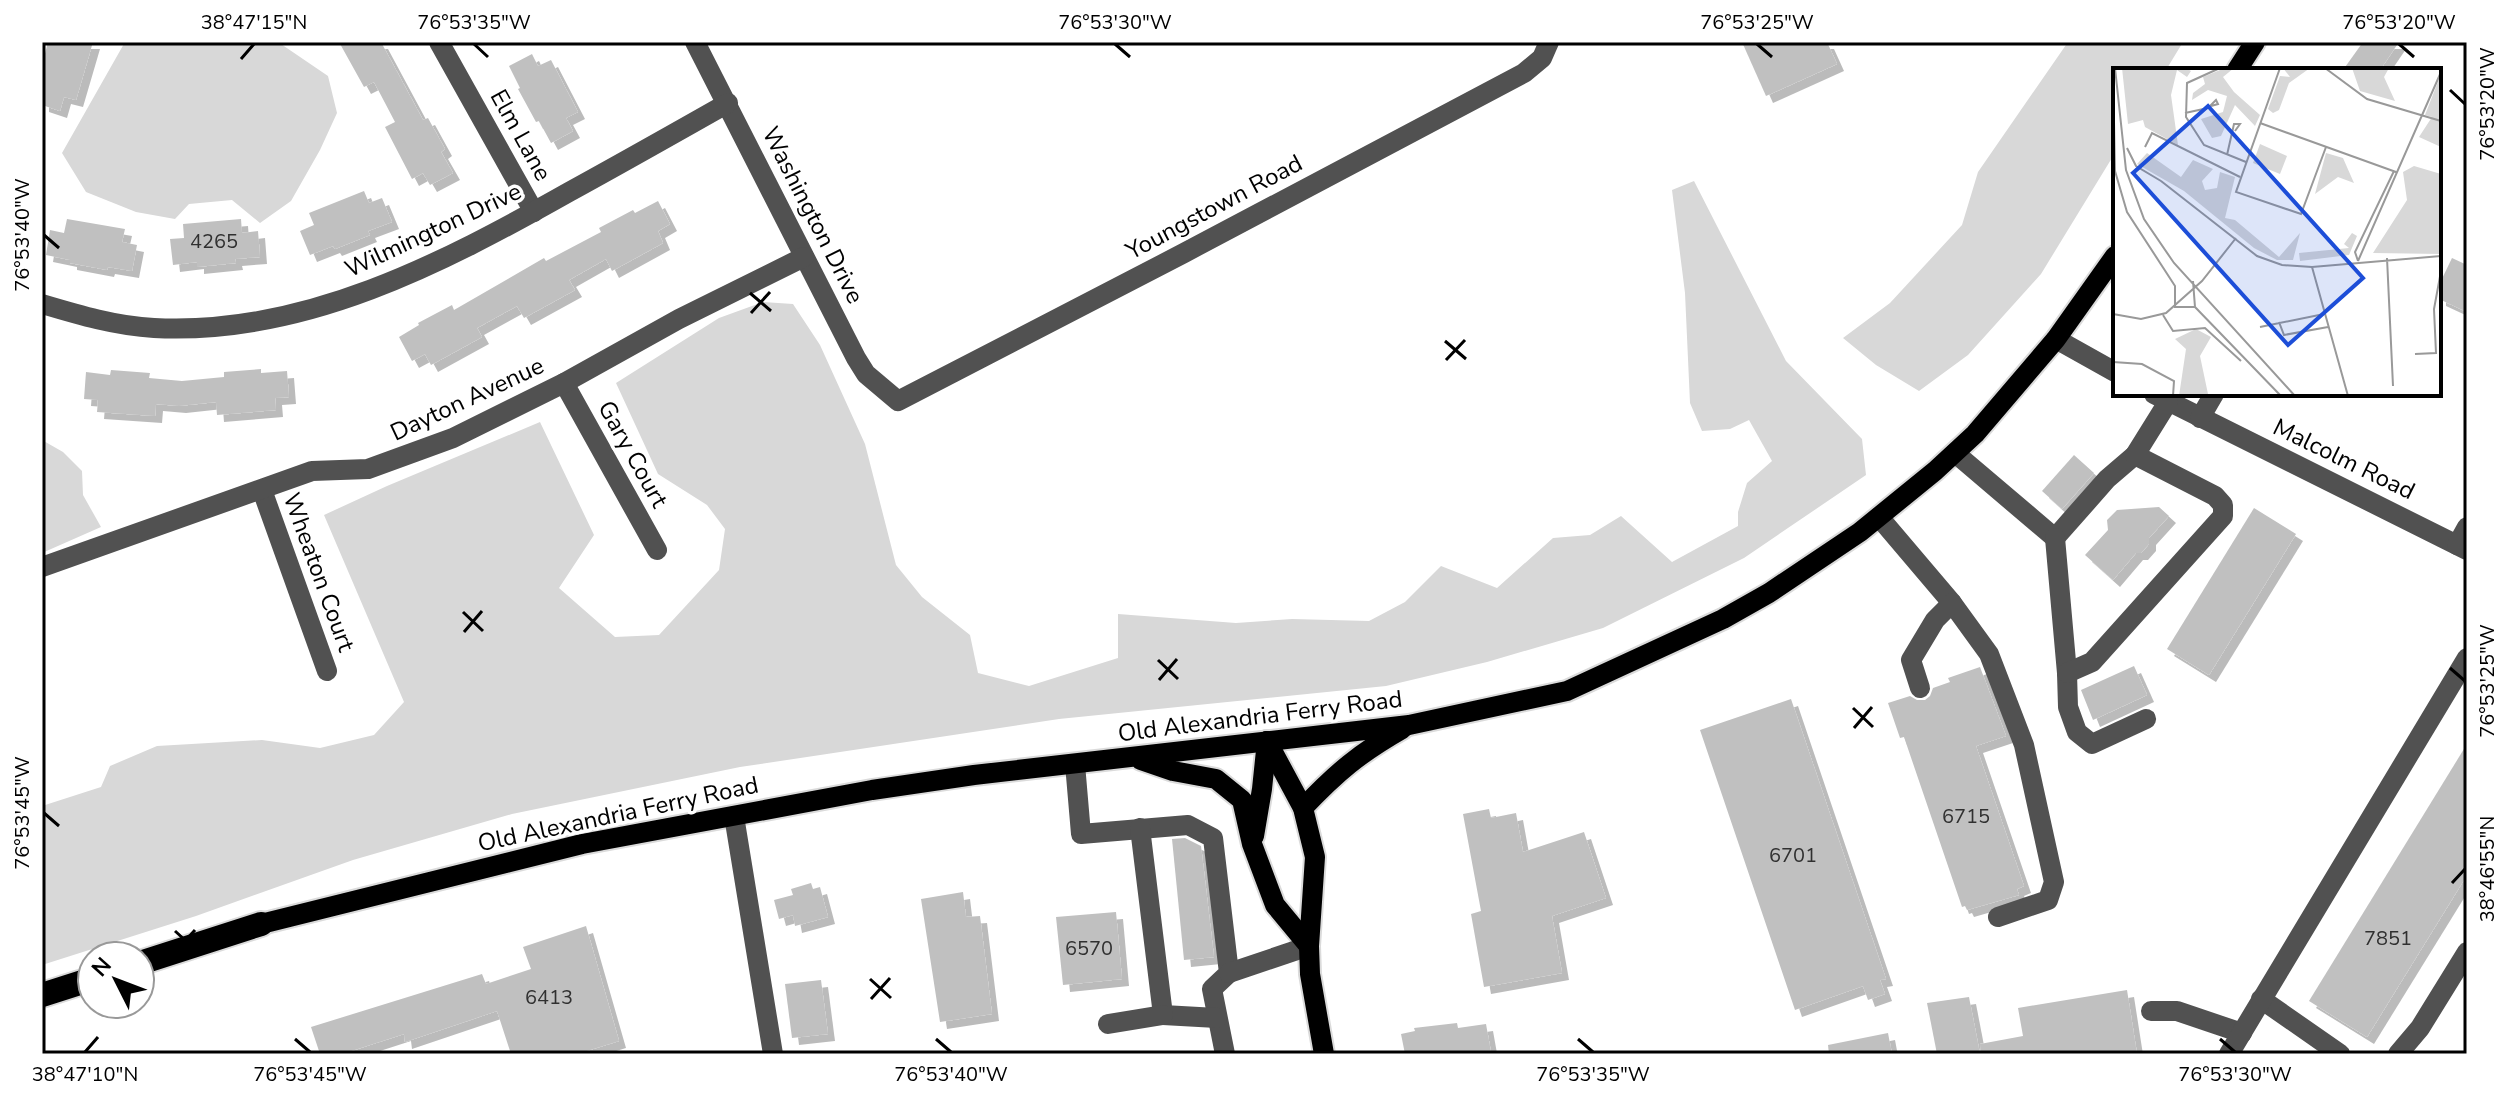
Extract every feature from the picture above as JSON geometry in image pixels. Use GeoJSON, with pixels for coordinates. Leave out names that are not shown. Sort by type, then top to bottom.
{"type":"FeatureCollection","features":[{"type":"Feature","properties":{"kind":"highway"},"geometry":{"type":"LineString","coordinates":[[156,958],[261,924]]}},
{"type":"Feature","properties":{"kind":"highway"},"geometry":{"type":"LineString","coordinates":[[42,995],[76,984]]}},
{"type":"Feature","properties":{"kind":"main road"},"geometry":{"type":"LineString","coordinates":[[2235,68],[2239,42]]}},
{"type":"Feature","properties":{"kind":"main road"},"geometry":{"type":"LineString","coordinates":[[2236,68],[2255,42]]}},
{"type":"Feature","properties":{"kind":"main road","name":"Old Alexandria Ferry Road"},"geometry":{"type":"LineString","coordinates":[[261,924],[582,844],[886,788],[1409,725],[1567,691],[1735,613],[1815,563],[1879,517],[1955,453],[2011,395],[2056,339],[2113,259]]}},
{"type":"Feature","properties":{"kind":"main road"},"geometry":{"type":"LineString","coordinates":[[1303,808],[1337,772],[1367,749],[1409,725]]}},
{"type":"Feature","properties":{"kind":"main road"},"geometry":{"type":"LineString","coordinates":[[1267,741],[1303,808],[1315,857],[1310,974],[1324,1054]]}},
{"type":"Feature","properties":{"kind":"main road"},"geometry":{"type":"LineString","coordinates":[[1252,844],[1267,741]]}},
{"type":"Feature","properties":{"kind":"main road"},"geometry":{"type":"LineString","coordinates":[[1133,758],[1173,771],[1216,779],[1242,800],[1252,844],[1275,905],[1309,946]]}},
{"type":"Feature","properties":{"kind":"street","name":"Elm Lane"},"geometry":{"type":"LineString","coordinates":[[439,42],[534,212]]}},
{"type":"Feature","properties":{"kind":"street","name":"Washington Drive"},"geometry":{"type":"LineString","coordinates":[[695,42],[866,374],[898,401]]}},
{"type":"Feature","properties":{"kind":"street","name":"Youngstown Road"},"geometry":{"type":"LineString","coordinates":[[898,401],[1524,73],[1542,58],[1548,46]]}},
{"type":"Feature","properties":{"kind":"street","name":"Wilmington Drive"},"geometry":{"type":"LineString","coordinates":[[42,304],[125,325],[155,328],[224,326],[289,316],[411,274],[534,212],[728,103]]}},
{"type":"Feature","properties":{"kind":"street","name":"Dayton Avenue"},"geometry":{"type":"LineString","coordinates":[[42,567],[312,471],[359,471],[453,438],[804,257]]}},
{"type":"Feature","properties":{"kind":"street"},"geometry":{"type":"LineString","coordinates":[[2056,339],[2113,371]]}},
{"type":"Feature","properties":{"kind":"street","name":"Gary Court"},"geometry":{"type":"LineString","coordinates":[[564,383],[657,550]]}},
{"type":"Feature","properties":{"kind":"street"},"geometry":{"type":"LineString","coordinates":[[2200,418],[2213,396]]}},
{"type":"Feature","properties":{"kind":"street"},"geometry":{"type":"LineString","coordinates":[[2055,538],[2107,479],[2135,455],[2161,398]]}},
{"type":"Feature","properties":{"kind":"street","name":"Malcolm Road"},"geometry":{"type":"LineString","coordinates":[[2161,398],[2464,541]]}},
{"type":"Feature","properties":{"kind":"street"},"geometry":{"type":"LineString","coordinates":[[1955,453],[2055,538],[2068,707],[2077,732],[2092,744],[2146,719]]}},
{"type":"Feature","properties":{"kind":"street"},"geometry":{"type":"LineString","coordinates":[[2067,673],[2092,662],[2223,516],[2223,505],[2215,496],[2135,455]]}},
{"type":"Feature","properties":{"kind":"street","name":"Wheaton Court"},"geometry":{"type":"LineString","coordinates":[[262,490],[327,671]]}},
{"type":"Feature","properties":{"kind":"street"},"geometry":{"type":"LineString","coordinates":[[1879,517],[1952,603],[1989,654],[2024,745],[2054,882],[2048,900],[1998,917]]}},
{"type":"Feature","properties":{"kind":"street"},"geometry":{"type":"LineString","coordinates":[[1920,688],[1911,660],[1935,620],[1952,603]]}},
{"type":"Feature","properties":{"kind":"street"},"geometry":{"type":"LineString","coordinates":[[2229,1054],[2467,658]]}},
{"type":"Feature","properties":{"kind":"street"},"geometry":{"type":"LineString","coordinates":[[1075,764],[1081,834],[1188,825],[1213,838],[1229,973]]}},
{"type":"Feature","properties":{"kind":"street"},"geometry":{"type":"LineString","coordinates":[[734,816],[773,1054]]}},
{"type":"Feature","properties":{"kind":"street"},"geometry":{"type":"LineString","coordinates":[[1140,828],[1163,1015]]}},
{"type":"Feature","properties":{"kind":"street"},"geometry":{"type":"LineString","coordinates":[[1225,1054],[1212,989],[1229,973],[1309,946]]}},
{"type":"Feature","properties":{"kind":"street"},"geometry":{"type":"LineString","coordinates":[[2398,1054],[2420,1028],[2467,952]]}},
{"type":"Feature","properties":{"kind":"street"},"geometry":{"type":"LineString","coordinates":[[2261,999],[2340,1054]]}},
{"type":"Feature","properties":{"kind":"street"},"geometry":{"type":"LineString","coordinates":[[2151,1011],[2177,1011],[2242,1033]]}},
{"type":"Feature","properties":{"kind":"street"},"geometry":{"type":"LineString","coordinates":[[1108,1024],[1163,1015],[1217,1018]]}},
{"type":"Feature","properties":{"kind":"shaded area"},"geometry":{"type":"Polygon","coordinates":[[[125,42],[278,42],[328,76],[337,113],[291,201],[260,223],[232,200],[189,204],[175,219],[136,212],[86,192],[62,153],[125,42]]]}},
{"type":"Feature","properties":{"kind":"shaded area"},"geometry":{"type":"Polygon","coordinates":[[[2068,42],[2183,42],[2167,68],[2113,68],[2113,156],[2041,274],[1968,355],[1919,391],[1876,365],[1843,338],[1890,303],[1962,225],[1978,172],[2068,42]]]}},
{"type":"Feature","properties":{"kind":"shaded area"},"geometry":{"type":"Polygon","coordinates":[[[1694,181],[1786,361],[1862,439],[1866,475],[1744,558],[1603,628],[1487,662],[1386,686],[1059,719],[740,767],[512,814],[353,860],[121,940],[76,940],[76,954],[42,965],[42,806],[101,787],[110,766],[157,746],[262,740],[320,748],[374,735],[404,702],[324,515],[540,422],[594,535],[559,588],[615,637],[659,635],[719,570],[725,529],[707,505],[658,474],[616,383],[719,318],[763,302],[793,304],[820,345],[865,444],[896,565],[922,597],[970,635],[978,673],[1029,686],[1118,658],[1118,614],[1236,623],[1292,619],[1369,621],[1405,602],[1441,566],[1497,588],[1553,538],[1590,535],[1621,516],[1672,562],[1738,526],[1738,512],[1747,483],[1772,461],[1749,420],[1730,429],[1702,431],[1690,403],[1685,293],[1672,190],[1694,181]]]}},
{"type":"Feature","properties":{"kind":"shaded area"},"geometry":{"type":"Polygon","coordinates":[[[42,440],[63,452],[82,471],[83,495],[101,527],[42,553],[42,440]]]}},
{"type":"Feature","properties":{"kind":"building"},"geometry":{"type":"Polygon","coordinates":[[[48,42],[93,42],[76,100],[64,97],[60,111],[42,105],[42,65],[48,42]]]}},
{"type":"Feature","properties":{"kind":"building"},"geometry":{"type":"Polygon","coordinates":[[[339,42],[381,42],[423,120],[428,118],[445,149],[441,152],[453,173],[430,185],[423,173],[412,179],[385,127],[395,122],[374,82],[364,87],[339,42]]]}},
{"type":"Feature","properties":{"kind":"building"},"geometry":{"type":"Polygon","coordinates":[[[1742,42],[1827,42],[1837,64],[1766,96],[1742,42]]]}},
{"type":"Feature","properties":{"kind":"building"},"geometry":{"type":"Polygon","coordinates":[[[2363,42],[2399,42],[2381,68],[2344,68],[2363,42]]]}},
{"type":"Feature","properties":{"kind":"building"},"geometry":{"type":"Polygon","coordinates":[[[532,54],[538,66],[551,60],[578,112],[566,118],[573,131],[551,143],[518,89],[509,66],[532,54]]]}},
{"type":"Feature","properties":{"kind":"building"},"geometry":{"type":"Polygon","coordinates":[[[364,191],[369,203],[382,198],[392,222],[368,231],[370,235],[310,255],[300,231],[314,225],[309,213],[364,191]]]}},
{"type":"Feature","properties":{"kind":"building"},"geometry":{"type":"Polygon","coordinates":[[[658,201],[670,224],[658,231],[663,243],[612,271],[606,259],[569,280],[575,290],[524,318],[517,306],[477,328],[482,337],[431,365],[425,354],[412,361],[399,337],[418,323],[452,305],[454,310],[544,258],[546,261],[601,232],[599,228],[658,201]]]}},
{"type":"Feature","properties":{"kind":"building"},"geometry":{"type":"Polygon","coordinates":[[[67,219],[125,229],[122,242],[137,245],[132,271],[108,267],[107,270],[46,255],[50,230],[64,233],[67,219]]]}},
{"type":"Feature","properties":{"kind":"building"},"geometry":{"type":"Polygon","coordinates":[[[241,219],[242,233],[258,231],[260,257],[197,267],[197,262],[173,265],[170,239],[184,238],[183,224],[241,219]]]}},
{"type":"Feature","properties":{"kind":"building"},"geometry":{"type":"Polygon","coordinates":[[[2452,258],[2467,265],[2467,312],[2441,300],[2441,281],[2452,258]]]}},
{"type":"Feature","properties":{"kind":"building"},"geometry":{"type":"Polygon","coordinates":[[[261,369],[261,373],[287,371],[289,397],[275,398],[276,410],[217,415],[216,402],[179,406],[156,404],[155,416],[97,412],[98,400],[84,399],[86,372],[110,375],[111,370],[150,373],[149,378],[182,381],[224,377],[224,372],[261,369]]]}},
{"type":"Feature","properties":{"kind":"building"},"geometry":{"type":"Polygon","coordinates":[[[2074,455],[2094,473],[2062,509],[2042,491],[2074,455]]]}},
{"type":"Feature","properties":{"kind":"building"},"geometry":{"type":"Polygon","coordinates":[[[2159,507],[2169,516],[2149,538],[2149,544],[2141,553],[2136,553],[2113,580],[2085,555],[2108,530],[2107,520],[2117,510],[2159,507]]]}},
{"type":"Feature","properties":{"kind":"building"},"geometry":{"type":"Polygon","coordinates":[[[2254,508],[2296,534],[2209,675],[2167,649],[2254,508]]]}},
{"type":"Feature","properties":{"kind":"building"},"geometry":{"type":"Polygon","coordinates":[[[2134,666],[2147,695],[2093,720],[2081,690],[2134,666]]]}},
{"type":"Feature","properties":{"kind":"building"},"geometry":{"type":"Polygon","coordinates":[[[1980,667],[2006,736],[1976,746],[2024,886],[2017,889],[2019,895],[1967,910],[1965,906],[1962,907],[1904,737],[1900,738],[1888,703],[1910,696],[1925,700],[1933,688],[1950,682],[1948,678],[1980,667]]]}},
{"type":"Feature","properties":{"kind":"building"},"geometry":{"type":"Polygon","coordinates":[[[1791,699],[1886,979],[1880,980],[1885,994],[1868,1000],[1863,986],[1795,1010],[1700,730],[1791,699]]]}},
{"type":"Feature","properties":{"kind":"building"},"geometry":{"type":"Polygon","coordinates":[[[2467,744],[2467,875],[2367,1037],[2309,1001],[2467,744]]]}},
{"type":"Feature","properties":{"kind":"building"},"geometry":{"type":"Polygon","coordinates":[[[1489,809],[1491,818],[1516,813],[1523,852],[1584,832],[1606,898],[1552,916],[1562,973],[1484,987],[1471,914],[1481,911],[1463,814],[1489,809]]]}},
{"type":"Feature","properties":{"kind":"building"},"geometry":{"type":"Polygon","coordinates":[[[1185,838],[1201,846],[1214,957],[1184,960],[1172,839],[1185,838]]]}},
{"type":"Feature","properties":{"kind":"building"},"geometry":{"type":"Polygon","coordinates":[[[811,883],[813,889],[820,887],[828,917],[795,926],[793,915],[779,919],[774,900],[793,895],[791,889],[811,883]]]}},
{"type":"Feature","properties":{"kind":"building"},"geometry":{"type":"Polygon","coordinates":[[[963,892],[966,917],[980,916],[992,1014],[940,1022],[921,899],[963,892]]]}},
{"type":"Feature","properties":{"kind":"building"},"geometry":{"type":"Polygon","coordinates":[[[1116,912],[1122,979],[1063,985],[1056,917],[1116,912]]]}},
{"type":"Feature","properties":{"kind":"building"},"geometry":{"type":"Polygon","coordinates":[[[586,926],[619,1041],[577,1054],[511,1054],[497,1011],[405,1042],[404,1034],[342,1054],[320,1054],[311,1027],[482,974],[486,984],[531,969],[523,947],[586,926]]]}},
{"type":"Feature","properties":{"kind":"building"},"geometry":{"type":"Polygon","coordinates":[[[821,980],[828,1034],[792,1038],[785,984],[821,980]]]}},
{"type":"Feature","properties":{"kind":"building"},"geometry":{"type":"Polygon","coordinates":[[[2127,990],[2137,1054],[1981,1054],[1980,1044],[2023,1036],[2018,1008],[2127,990]]]}},
{"type":"Feature","properties":{"kind":"building"},"geometry":{"type":"Polygon","coordinates":[[[1969,997],[1980,1054],[1937,1054],[1927,1003],[1969,997]]]}},
{"type":"Feature","properties":{"kind":"building"},"geometry":{"type":"Polygon","coordinates":[[[1457,1023],[1458,1028],[1486,1024],[1491,1052],[1405,1054],[1401,1034],[1415,1031],[1414,1028],[1457,1023]]]}},
{"type":"Feature","properties":{"kind":"building"},"geometry":{"type":"Polygon","coordinates":[[[1888,1033],[1892,1054],[1829,1054],[1828,1045],[1888,1033]]]}}]}
